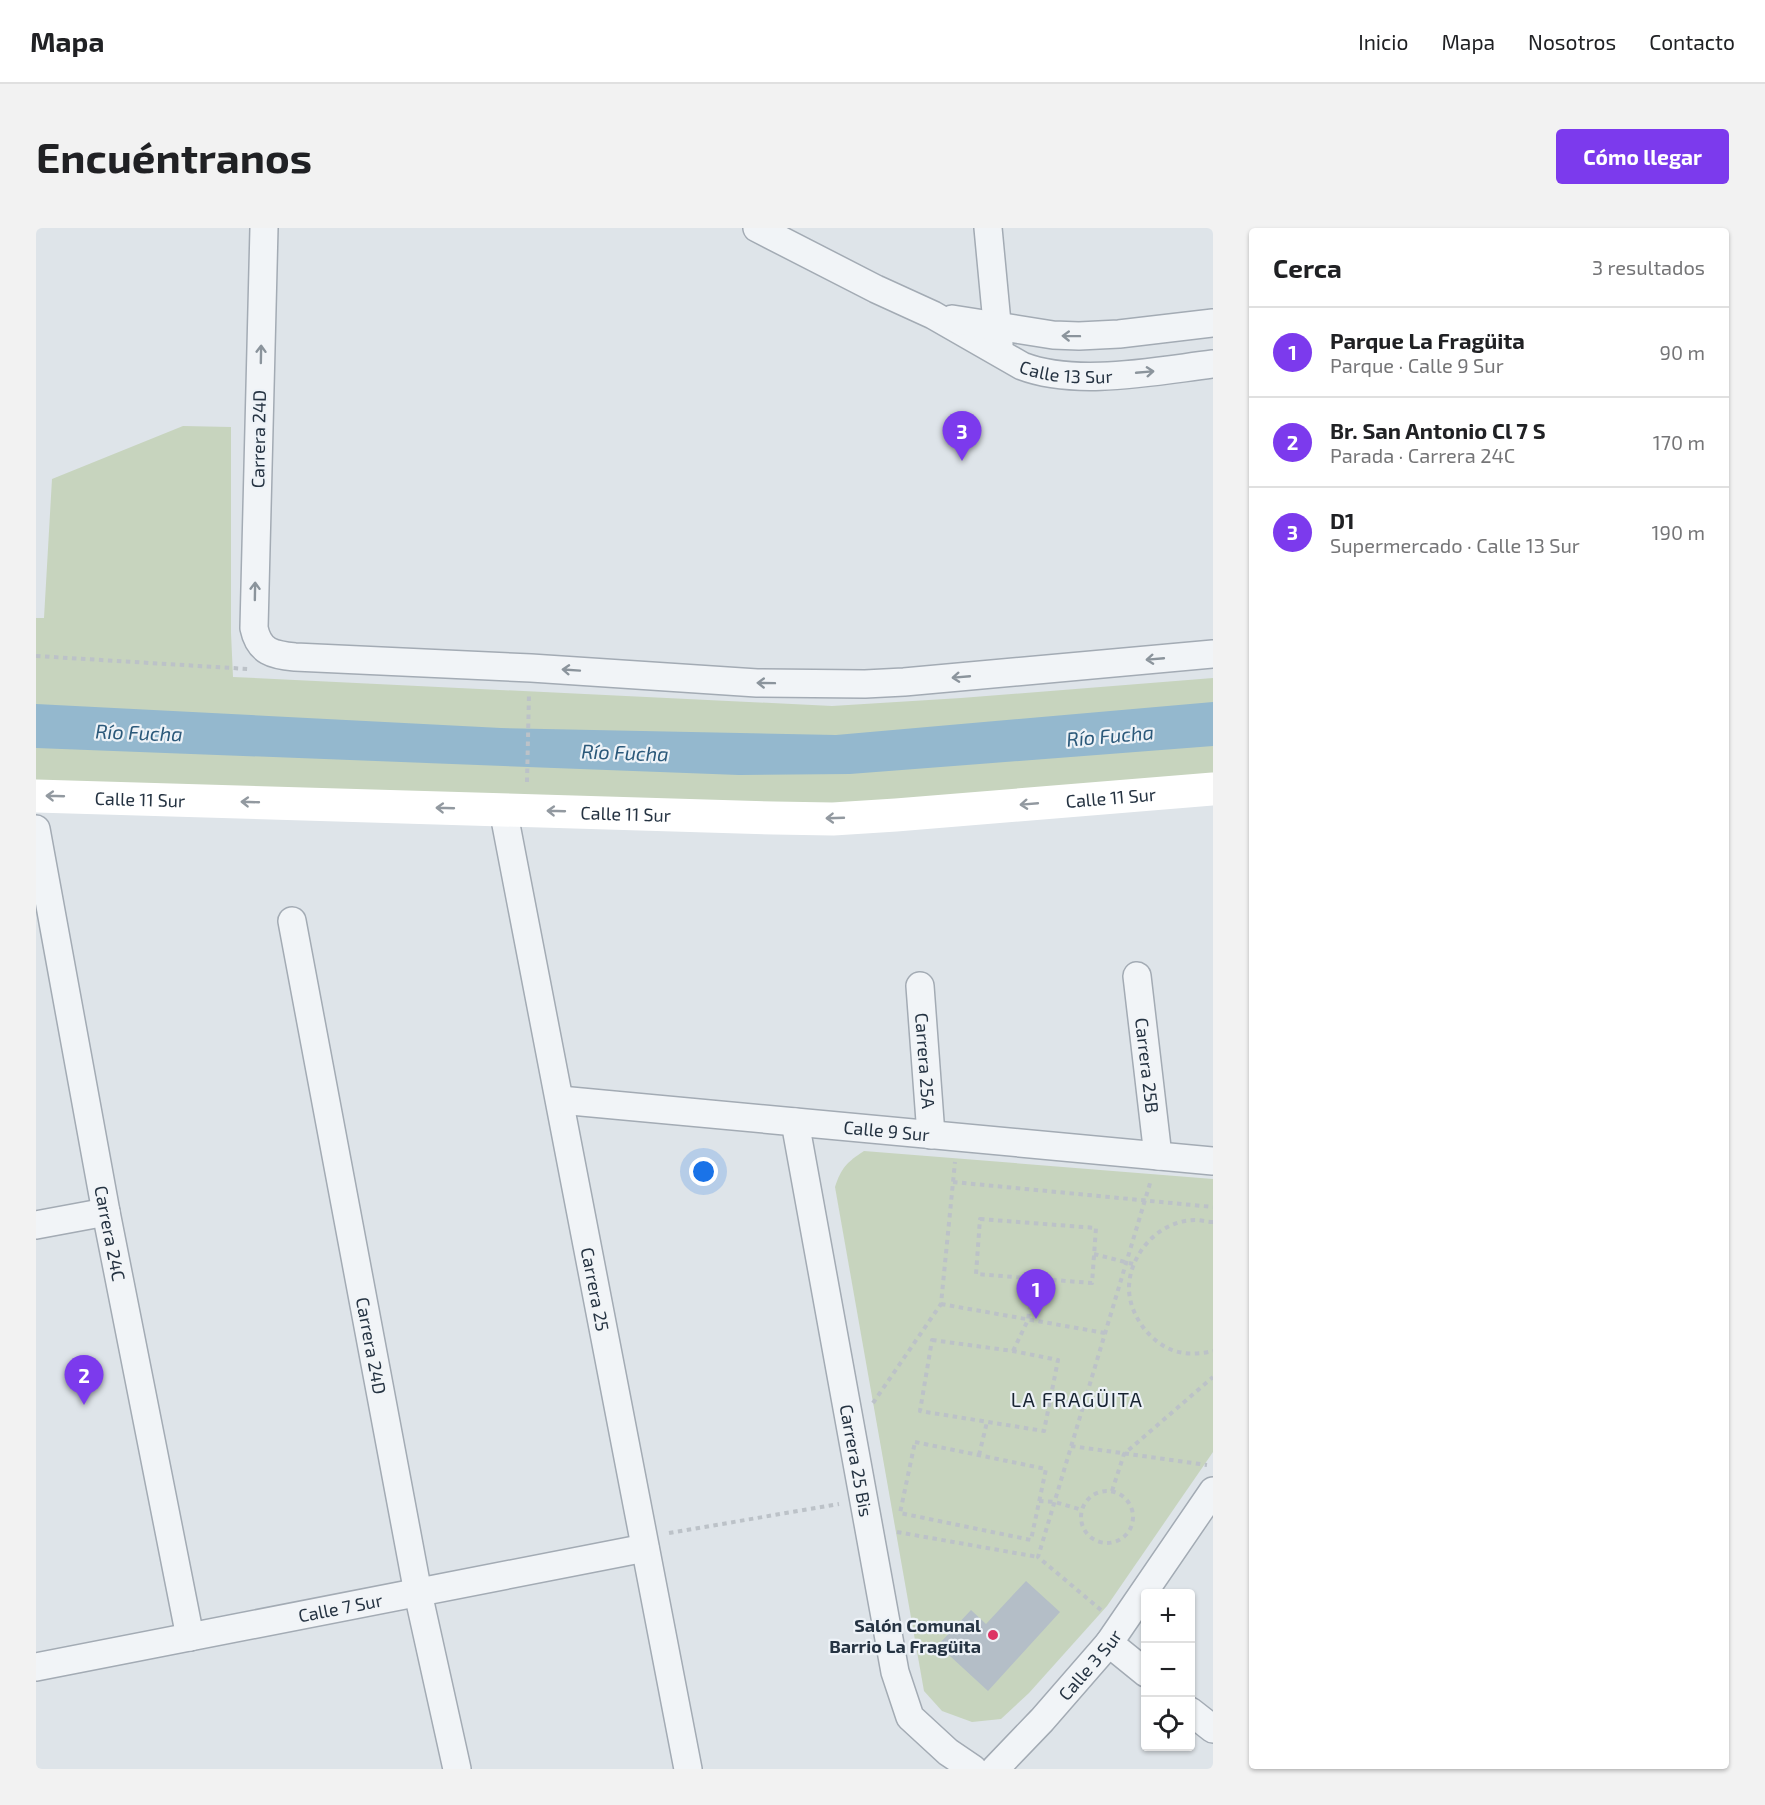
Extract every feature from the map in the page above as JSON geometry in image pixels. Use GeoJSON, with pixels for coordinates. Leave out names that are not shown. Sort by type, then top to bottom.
{"type":"FeatureCollection","features":[{"type":"Feature","properties":{"kind":"street","name":"Carrera 24D"},"geometry":{"type":"LineString","coordinates":[[264,228],[254,628],[256,639],[262,648],[277,655],[295,657],[531,668]]}},
{"type":"Feature","properties":{"kind":"street","name":"Calle 13 Sur"},"geometry":{"type":"LineString","coordinates":[[758,228],[876,289],[933,315],[1000,354],[1037,372],[1098,376],[1213,364]]}},
{"type":"Feature","properties":{"kind":"street"},"geometry":{"type":"LineString","coordinates":[[988,228],[1000,354]]}},
{"type":"Feature","properties":{"kind":"street","name":"Calle 13 Sur"},"geometry":{"type":"LineString","coordinates":[[933,315],[1053,335],[1079,336],[1119,334],[1213,323]]}},
{"type":"Feature","properties":{"kind":"street"},"geometry":{"type":"LineString","coordinates":[[531,668],[757,683],[865,684],[1213,654]]}},
{"type":"Feature","properties":{"kind":"street","name":"Calle 11 Sur"},"geometry":{"type":"LineString","coordinates":[[36,796],[833,819],[1213,789]]}},
{"type":"Feature","properties":{"kind":"street","name":"Carrera 25"},"geometry":{"type":"LineString","coordinates":[[503,809],[688,1769]]}},
{"type":"Feature","properties":{"kind":"street","name":"Carrera 24C"},"geometry":{"type":"LineString","coordinates":[[36,829],[106,1212],[189,1637]]}},
{"type":"Feature","properties":{"kind":"street","name":"Carrera 24D"},"geometry":{"type":"LineString","coordinates":[[292,921],[418,1593],[457,1769]]}},
{"type":"Feature","properties":{"kind":"street","name":"Carrera 25B"},"geometry":{"type":"LineString","coordinates":[[1137,976],[1158,1156]]}},
{"type":"Feature","properties":{"kind":"street","name":"Carrera 25A"},"geometry":{"type":"LineString","coordinates":[[920,986],[931,1135]]}},
{"type":"Feature","properties":{"kind":"street","name":"Calle 9 Sur"},"geometry":{"type":"LineString","coordinates":[[560,1100],[1213,1161]]}},
{"type":"Feature","properties":{"kind":"street","name":"Carrera 25 Bis"},"geometry":{"type":"LineString","coordinates":[[795,1122],[895,1672],[910,1717],[948,1752],[973,1769]]}},
{"type":"Feature","properties":{"kind":"street"},"geometry":{"type":"LineString","coordinates":[[36,1226],[106,1212]]}},
{"type":"Feature","properties":{"kind":"street","name":"Calle 3 Sur"},"geometry":{"type":"LineString","coordinates":[[995,1769],[1042,1720],[1114,1634],[1213,1491]]}},
{"type":"Feature","properties":{"kind":"street","name":"Calle 7 Sur"},"geometry":{"type":"LineString","coordinates":[[36,1667],[418,1593],[644,1543]]}},
{"type":"Feature","properties":{"kind":"street"},"geometry":{"type":"LineString","coordinates":[[1114,1634],[1141,1667]]}},
{"type":"Feature","properties":{"kind":"street"},"geometry":{"type":"LineString","coordinates":[[1195,1714],[1213,1730]]}},
{"type":"Feature","properties":{"kind":"path"},"geometry":{"type":"LineString","coordinates":[[527,770],[531,668]]}},
{"type":"Feature","properties":{"kind":"path"},"geometry":{"type":"LineString","coordinates":[[852,1434],[941,1304],[958,1137]]}},
{"type":"Feature","properties":{"kind":"path"},"geometry":{"type":"LineString","coordinates":[[1038,1557],[1158,1156]]}},
{"type":"Feature","properties":{"kind":"path"},"geometry":{"type":"LineString","coordinates":[[953,1182],[1213,1207]]}},
{"type":"Feature","properties":{"kind":"path"},"geometry":{"type":"LineString","coordinates":[[980,1219],[1096,1228],[1094,1254],[1092,1283],[975,1274],[980,1219]]}},
{"type":"Feature","properties":{"kind":"path"},"geometry":{"type":"LineString","coordinates":[[1213,1222],[1194,1220],[1168,1226],[1147,1241],[1133,1264],[1129,1290],[1135,1315],[1151,1336],[1173,1350],[1198,1354],[1213,1351]]}},
{"type":"Feature","properties":{"kind":"path"},"geometry":{"type":"LineString","coordinates":[[1094,1254],[1133,1264]]}},
{"type":"Feature","properties":{"kind":"path"},"geometry":{"type":"LineString","coordinates":[[1013,1351],[1028,1320],[1034,1279]]}},
{"type":"Feature","properties":{"kind":"path"},"geometry":{"type":"LineString","coordinates":[[941,1304],[1105,1333]]}},
{"type":"Feature","properties":{"kind":"path"},"geometry":{"type":"LineString","coordinates":[[932,1340],[1013,1351],[1058,1360],[1044,1431],[920,1410],[932,1340]]}},
{"type":"Feature","properties":{"kind":"path"},"geometry":{"type":"LineString","coordinates":[[1112,1491],[1124,1454],[1213,1377]]}},
{"type":"Feature","properties":{"kind":"path"},"geometry":{"type":"LineString","coordinates":[[979,1455],[987,1422]]}},
{"type":"Feature","properties":{"kind":"path"},"geometry":{"type":"LineString","coordinates":[[915,1442],[1046,1469],[1039,1501],[1031,1540],[900,1513],[915,1442]]}},
{"type":"Feature","properties":{"kind":"path"},"geometry":{"type":"LineString","coordinates":[[1071,1446],[1213,1466]]}},
{"type":"Feature","properties":{"kind":"path"},"geometry":{"type":"LineString","coordinates":[[1112,1491],[1125,1499],[1132,1512],[1130,1527],[1120,1539],[1105,1543],[1085,1532],[1082,1525],[1082,1510],[1090,1497],[1097,1493],[1112,1491]]}},
{"type":"Feature","properties":{"kind":"path"},"geometry":{"type":"LineString","coordinates":[[644,1543],[864,1500]]}},
{"type":"Feature","properties":{"kind":"path"},"geometry":{"type":"LineString","coordinates":[[1039,1501],[1055,1502],[1082,1510]]}},
{"type":"Feature","properties":{"kind":"path"},"geometry":{"type":"LineString","coordinates":[[868,1527],[1038,1557],[1114,1634]]}},
{"type":"Feature","properties":{"kind":"green space"},"geometry":{"type":"Polygon","coordinates":[[[183,426],[231,427],[233,677],[832,706],[1213,678],[1213,775],[878,803],[800,803],[36,781],[36,618],[44,618],[52,479],[183,426]]]}},
{"type":"Feature","properties":{"kind":"green space"},"geometry":{"type":"Polygon","coordinates":[[[864,1151],[1213,1179],[1213,1452],[1107,1606],[1029,1693],[1001,1719],[972,1722],[942,1711],[924,1691],[835,1187],[845,1166],[864,1151]]]}},
{"type":"Feature","properties":{"kind":"water","name":"Río Fucha"},"geometry":{"type":"Polygon","coordinates":[[[1213,702],[1213,746],[850,774],[739,775],[36,748],[36,704],[501,728],[836,735],[1213,702]]]}},
{"type":"Feature","properties":{"kind":"building","name":"Salón Comunal Barrio La Fragüita"},"geometry":{"type":"Polygon","coordinates":[[[1026,1581],[1060,1612],[988,1691],[938,1645],[971,1610],[986,1624],[1026,1581]]]}},
{"type":"Feature","properties":{"kind":"place","name":"D1"},"geometry":{"type":"Point","coordinates":[962,461]}},
{"type":"Feature","properties":{"kind":"place","name":"Parque La Fragüita"},"geometry":{"type":"Point","coordinates":[1036,1319]}},
{"type":"Feature","properties":{"kind":"place","name":"Br. San Antonio Cl 7 S"},"geometry":{"type":"Point","coordinates":[84,1405]}},
{"type":"Feature","properties":{"kind":"place","name":"Salón Comunal Barrio La Fragüita"},"geometry":{"type":"Point","coordinates":[993,1635]}},
{"type":"Feature","properties":{"kind":"district","name":"LA FRAGÜITA"},"geometry":{"type":"Point","coordinates":[1077,1399]}}]}
